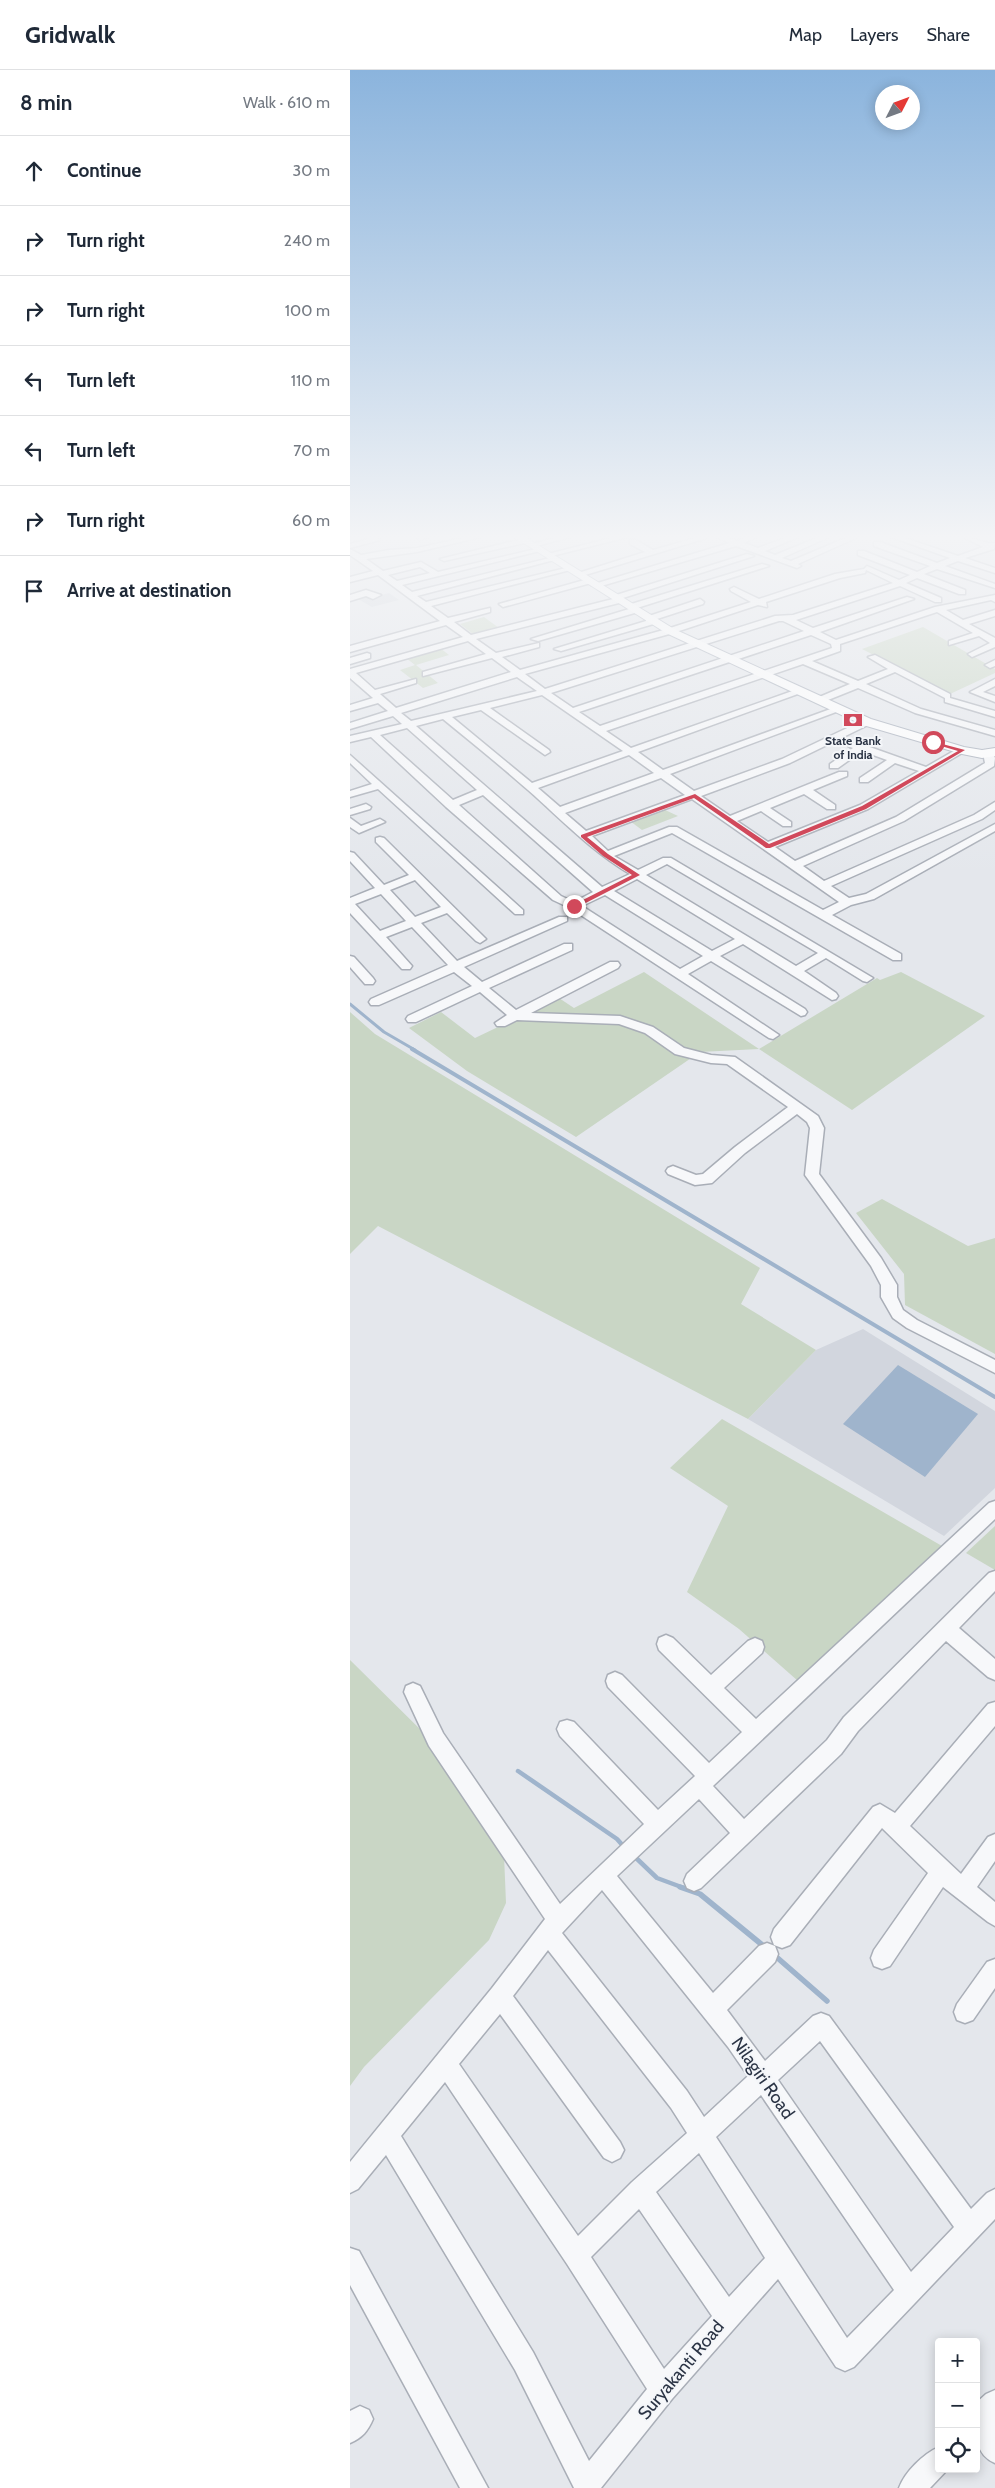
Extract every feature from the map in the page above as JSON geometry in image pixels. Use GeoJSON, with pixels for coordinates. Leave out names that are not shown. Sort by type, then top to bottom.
{"type":"FeatureCollection","features":[{"type":"Feature","properties":{"kind":"main road"},"geometry":{"type":"LineString","coordinates":[[710,650],[867,722],[962,750],[991,752]]}},
{"type":"Feature","properties":{"kind":"street"},"geometry":{"type":"LineString","coordinates":[[351,675],[431,650]]}},
{"type":"Feature","properties":{"kind":"street"},"geometry":{"type":"LineString","coordinates":[[485,650],[847,902]]}},
{"type":"Feature","properties":{"kind":"street"},"geometry":{"type":"LineString","coordinates":[[426,674],[512,650]]}},
{"type":"Feature","properties":{"kind":"street"},"geometry":{"type":"LineString","coordinates":[[350,726],[519,673],[602,650]]}},
{"type":"Feature","properties":{"kind":"street"},"geometry":{"type":"LineString","coordinates":[[350,739],[544,692],[679,650]]}},
{"type":"Feature","properties":{"kind":"street"},"geometry":{"type":"LineString","coordinates":[[572,711],[758,650]]}},
{"type":"Feature","properties":{"kind":"street"},"geometry":{"type":"LineString","coordinates":[[599,730],[835,650]]}},
{"type":"Feature","properties":{"kind":"street"},"geometry":{"type":"LineString","coordinates":[[972,654],[981,650]]}},
{"type":"Feature","properties":{"kind":"street"},"geometry":{"type":"LineString","coordinates":[[350,661],[367,656]]}},
{"type":"Feature","properties":{"kind":"street"},"geometry":{"type":"LineString","coordinates":[[872,658],[945,694],[947,698],[995,714]]}},
{"type":"Feature","properties":{"kind":"street"},"geometry":{"type":"LineString","coordinates":[[805,661],[918,711],[995,733]]}},
{"type":"Feature","properties":{"kind":"street"},"geometry":{"type":"LineString","coordinates":[[820,700],[895,669]]}},
{"type":"Feature","properties":{"kind":"street"},"geometry":{"type":"LineString","coordinates":[[351,675],[396,712],[483,791],[602,891],[801,1012]]}},
{"type":"Feature","properties":{"kind":"street"},"geometry":{"type":"LineString","coordinates":[[350,708],[375,694],[413,681]]}},
{"type":"Feature","properties":{"kind":"street"},"geometry":{"type":"LineString","coordinates":[[995,682],[975,692],[995,699]]}},
{"type":"Feature","properties":{"kind":"street"},"geometry":{"type":"LineString","coordinates":[[531,787],[801,691]]}},
{"type":"Feature","properties":{"kind":"street"},"geometry":{"type":"LineString","coordinates":[[350,697],[375,694]]}},
{"type":"Feature","properties":{"kind":"street"},"geometry":{"type":"LineString","coordinates":[[484,707],[545,752]]}},
{"type":"Feature","properties":{"kind":"street"},"geometry":{"type":"LineString","coordinates":[[557,812],[839,709]]}},
{"type":"Feature","properties":{"kind":"street"},"geometry":{"type":"LineString","coordinates":[[444,716],[531,787],[606,855],[741,940],[796,971],[832,996]]}},
{"type":"Feature","properties":{"kind":"street"},"geometry":{"type":"LineString","coordinates":[[583,836],[786,762],[867,722]]}},
{"type":"Feature","properties":{"kind":"street"},"geometry":{"type":"LineString","coordinates":[[373,734],[450,805],[557,898],[574,906],[773,1035]]}},
{"type":"Feature","properties":{"kind":"street"},"geometry":{"type":"LineString","coordinates":[[834,766],[856,745],[926,770]]}},
{"type":"Feature","properties":{"kind":"street"},"geometry":{"type":"LineString","coordinates":[[768,846],[855,812],[962,750]]}},
{"type":"Feature","properties":{"kind":"street"},"geometry":{"type":"LineString","coordinates":[[796,865],[900,819],[990,764],[991,752]]}},
{"type":"Feature","properties":{"kind":"street"},"geometry":{"type":"LineString","coordinates":[[350,758],[519,912]]}},
{"type":"Feature","properties":{"kind":"street"},"geometry":{"type":"LineString","coordinates":[[864,780],[894,759]]}},
{"type":"Feature","properties":{"kind":"street"},"geometry":{"type":"LineString","coordinates":[[730,820],[842,774]]}},
{"type":"Feature","properties":{"kind":"street"},"geometry":{"type":"LineString","coordinates":[[350,794],[379,785]]}},
{"type":"Feature","properties":{"kind":"street"},"geometry":{"type":"LineString","coordinates":[[804,789],[831,807]]}},
{"type":"Feature","properties":{"kind":"street"},"geometry":{"type":"LineString","coordinates":[[450,805],[483,791]]}},
{"type":"Feature","properties":{"kind":"street"},"geometry":{"type":"LineString","coordinates":[[824,885],[978,817],[995,805]]}},
{"type":"Feature","properties":{"kind":"street"},"geometry":{"type":"LineString","coordinates":[[350,812],[366,807]]}},
{"type":"Feature","properties":{"kind":"street"},"geometry":{"type":"LineString","coordinates":[[762,807],[787,824]]}},
{"type":"Feature","properties":{"kind":"street"},"geometry":{"type":"LineString","coordinates":[[978,817],[995,826]]}},
{"type":"Feature","properties":{"kind":"street"},"geometry":{"type":"LineString","coordinates":[[350,820],[359,830],[380,822]]}},
{"type":"Feature","properties":{"kind":"street"},"geometry":{"type":"LineString","coordinates":[[822,916],[847,902],[870,897],[995,826]]}},
{"type":"Feature","properties":{"kind":"street"},"geometry":{"type":"LineString","coordinates":[[606,855],[673,829],[822,916],[897,957]]}},
{"type":"Feature","properties":{"kind":"street"},"geometry":{"type":"LineString","coordinates":[[380,840],[480,939]]}},
{"type":"Feature","properties":{"kind":"street"},"geometry":{"type":"LineString","coordinates":[[350,856],[456,967],[516,1016],[620,1020],[637,1024],[680,1051],[711,1059],[730,1060],[813,1119],[817,1128],[812,1175],[876,1262],[888,1285],[888,1297],[898,1314],[912,1324],[995,1367]]}},
{"type":"Feature","properties":{"kind":"street"},"geometry":{"type":"LineString","coordinates":[[574,906],[667,860],[867,978]]}},
{"type":"Feature","properties":{"kind":"street"},"geometry":{"type":"LineString","coordinates":[[350,902],[416,876]]}},
{"type":"Feature","properties":{"kind":"street"},"geometry":{"type":"LineString","coordinates":[[350,906],[406,966]]}},
{"type":"Feature","properties":{"kind":"street"},"geometry":{"type":"LineString","coordinates":[[378,936],[449,908]]}},
{"type":"Feature","properties":{"kind":"street"},"geometry":{"type":"LineString","coordinates":[[375,1002],[563,919]]}},
{"type":"Feature","properties":{"kind":"street"},"geometry":{"type":"LineString","coordinates":[[680,974],[741,940]]}},
{"type":"Feature","properties":{"kind":"street"},"geometry":{"type":"LineString","coordinates":[[412,1019],[478,986],[568,947]]}},
{"type":"Feature","properties":{"kind":"street"},"geometry":{"type":"LineString","coordinates":[[796,971],[826,954]]}},
{"type":"Feature","properties":{"kind":"street"},"geometry":{"type":"LineString","coordinates":[[350,960],[369,981]]}},
{"type":"Feature","properties":{"kind":"street"},"geometry":{"type":"LineString","coordinates":[[501,1023],[614,965]]}},
{"type":"Feature","properties":{"kind":"street"},"geometry":{"type":"LineString","coordinates":[[672,1171],[695,1180],[708,1179],[740,1150],[797,1107]]}},
{"type":"Feature","properties":{"kind":"street"},"geometry":{"type":"LineString","coordinates":[[350,2181],[446,2064],[553,1926],[580,1897],[995,1508]]}},
{"type":"Feature","properties":{"kind":"street"},"geometry":{"type":"LineString","coordinates":[[694,1881],[834,1747],[851,1724],[995,1579]]}},
{"type":"Feature","properties":{"kind":"street"},"geometry":{"type":"LineString","coordinates":[[946,1629],[995,1670]]}},
{"type":"Feature","properties":{"kind":"street"},"geometry":{"type":"LineString","coordinates":[[666,1644],[756,1732]]}},
{"type":"Feature","properties":{"kind":"street"},"geometry":{"type":"LineString","coordinates":[[711,1688],[755,1647]]}},
{"type":"Feature","properties":{"kind":"street"},"geometry":{"type":"LineString","coordinates":[[615,1681],[704,1781],[744,1833]]}},
{"type":"Feature","properties":{"kind":"street"},"geometry":{"type":"LineString","coordinates":[[413,1692],[419,1709],[442,1750],[487,1812],[553,1926],[660,2077],[677,2095],[780,2260],[845,2358],[995,2202]]}},
{"type":"Feature","properties":{"kind":"street"},"geometry":{"type":"LineString","coordinates":[[896,1827],[995,1711]]}},
{"type":"Feature","properties":{"kind":"street"},"geometry":{"type":"LineString","coordinates":[[567,1729],[658,1824]]}},
{"type":"Feature","properties":{"kind":"street"},"geometry":{"type":"LineString","coordinates":[[782,1937],[880,1814],[896,1827],[941,1872],[995,1915]]}},
{"type":"Feature","properties":{"kind":"street"},"geometry":{"type":"LineString","coordinates":[[964,1890],[995,1844]]}},
{"type":"Feature","properties":{"kind":"street"},"geometry":{"type":"LineString","coordinates":[[882,1958],[941,1872]]}},
{"type":"Feature","properties":{"kind":"street","name":"Nilagiri Road"},"geometry":{"type":"LineString","coordinates":[[603,1874],[712,2009],[764,2078],[910,2292]]}},
{"type":"Feature","properties":{"kind":"street"},"geometry":{"type":"LineString","coordinates":[[712,2009],[767,1954]]}},
{"type":"Feature","properties":{"kind":"street"},"geometry":{"type":"LineString","coordinates":[[966,2012],[995,1970]]}},
{"type":"Feature","properties":{"kind":"street"},"geometry":{"type":"LineString","coordinates":[[500,1996],[612,2150]]}},
{"type":"Feature","properties":{"kind":"street"},"geometry":{"type":"LineString","coordinates":[[576,2255],[640,2190],[821,2024],[970,2228]]}},
{"type":"Feature","properties":{"kind":"street"},"geometry":{"type":"LineString","coordinates":[[446,2064],[576,2255],[663,2390]]}},
{"type":"Feature","properties":{"kind":"street"},"geometry":{"type":"LineString","coordinates":[[388,2136],[524,2361],[588,2486]]}},
{"type":"Feature","properties":{"kind":"street"},"geometry":{"type":"LineString","coordinates":[[640,2190],[727,2316]]}},
{"type":"Feature","properties":{"kind":"street"},"geometry":{"type":"LineString","coordinates":[[350,2260],[475,2488]]}},
{"type":"Feature","properties":{"kind":"street","name":"Suryakanti Road"},"geometry":{"type":"LineString","coordinates":[[588,2486],[663,2390],[727,2316],[780,2260]]}},
{"type":"Feature","properties":{"kind":"street"},"geometry":{"type":"LineString","coordinates":[[983,2415],[995,2450]]}},
{"type":"Feature","properties":{"kind":"street"},"geometry":{"type":"LineString","coordinates":[[912,2488],[935,2464]]}},
{"type":"Feature","properties":{"kind":"shaded area"},"geometry":{"type":"Polygon","coordinates":[[[863,1329],[995,1411],[995,1488],[944,1536],[748,1419],[816,1350],[863,1329]]]}},
{"type":"Feature","properties":{"kind":"green space"},"geometry":{"type":"Polygon","coordinates":[[[434,650],[442,650],[449,655],[416,665],[438,683],[423,688],[400,670],[415,665],[406,658],[434,650]]]}},
{"type":"Feature","properties":{"kind":"green space"},"geometry":{"type":"Polygon","coordinates":[[[864,650],[962,650],[995,669],[995,673],[950,694],[864,650]]]}},
{"type":"Feature","properties":{"kind":"green space"},"geometry":{"type":"Polygon","coordinates":[[[663,809],[678,816],[642,830],[630,821],[663,809]]]}},
{"type":"Feature","properties":{"kind":"green space"},"geometry":{"type":"Polygon","coordinates":[[[644,972],[759,1049],[700,1052],[576,1137],[467,1071],[409,1028],[441,1012],[475,1038],[559,998],[574,1008],[644,972]]]}},
{"type":"Feature","properties":{"kind":"green space"},"geometry":{"type":"Polygon","coordinates":[[[901,972],[985,1016],[852,1110],[759,1049],[877,978],[880,980],[901,972]]]}},
{"type":"Feature","properties":{"kind":"green space"},"geometry":{"type":"Polygon","coordinates":[[[350,1012],[375,1034],[760,1268],[741,1304],[816,1350],[748,1419],[378,1226],[350,1254],[350,1012]]]}},
{"type":"Feature","properties":{"kind":"green space"},"geometry":{"type":"Polygon","coordinates":[[[882,1199],[968,1246],[995,1238],[995,1354],[905,1305],[904,1274],[856,1213],[882,1199]]]}},
{"type":"Feature","properties":{"kind":"green space"},"geometry":{"type":"Polygon","coordinates":[[[722,1419],[942,1546],[798,1681],[739,1629],[687,1592],[728,1506],[670,1468],[722,1419]]]}},
{"type":"Feature","properties":{"kind":"green space"},"geometry":{"type":"Polygon","coordinates":[[[995,1526],[995,1570],[966,1553],[995,1526]]]}},
{"type":"Feature","properties":{"kind":"green space"},"geometry":{"type":"Polygon","coordinates":[[[350,1660],[430,1739],[503,1831],[506,1903],[489,1940],[364,2067],[350,2086],[350,1660]]]}},
{"type":"Feature","properties":{"kind":"water"},"geometry":{"type":"Polygon","coordinates":[[[898,1365],[978,1414],[925,1477],[843,1424],[898,1365]]]}},
{"type":"Feature","properties":{"kind":"waterway"},"geometry":{"type":"LineString","coordinates":[[350,1004],[384,1032],[415,1050]]}},
{"type":"Feature","properties":{"kind":"waterway"},"geometry":{"type":"LineString","coordinates":[[412,1049],[995,1397]]}},
{"type":"Feature","properties":{"kind":"waterway"},"geometry":{"type":"LineString","coordinates":[[518,1771],[617,1839],[625,1848]]}},
{"type":"Feature","properties":{"kind":"waterway"},"geometry":{"type":"LineString","coordinates":[[634,1856],[657,1878],[684,1888]]}},
{"type":"Feature","properties":{"kind":"waterway"},"geometry":{"type":"LineString","coordinates":[[680,1887],[700,1894],[766,1948]]}},
{"type":"Feature","properties":{"kind":"waterway"},"geometry":{"type":"LineString","coordinates":[[773,1954],[827,2001]]}},
{"type":"Feature","properties":{"kind":"place","name":"State Bank of India"},"geometry":{"type":"Point","coordinates":[853,720]}},
{"type":"Feature","properties":{"kind":"route"},"geometry":{"type":"LineString","coordinates":[[574,906],[636,875],[606,855],[583,836],[695,796],[768,846],[855,812],[962,750],[933,742]]}}]}
